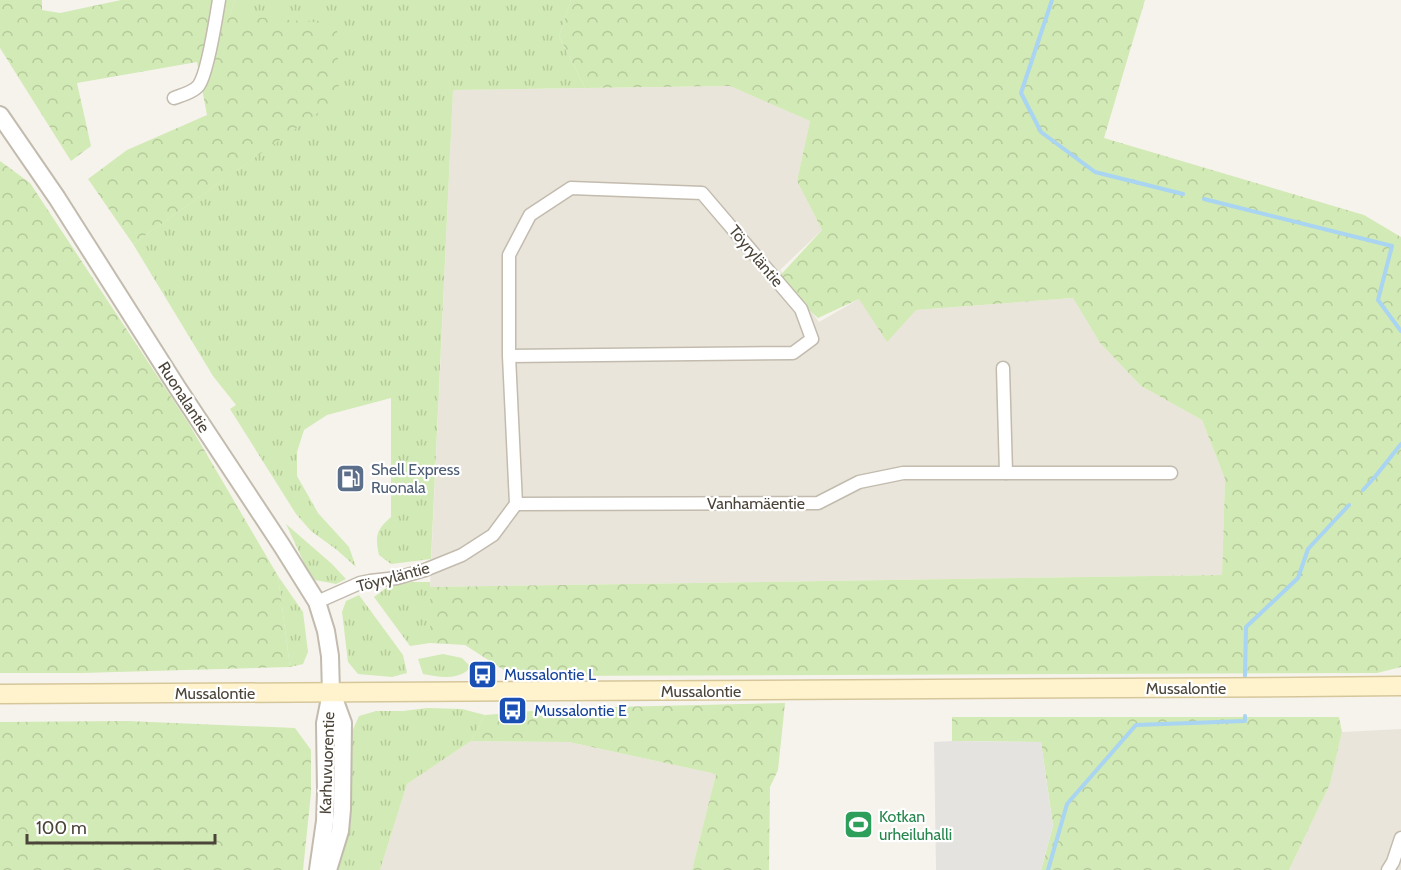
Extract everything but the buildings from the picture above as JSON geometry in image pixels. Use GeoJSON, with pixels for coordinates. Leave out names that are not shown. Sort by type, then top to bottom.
{"type":"FeatureCollection","features":[{"type":"Feature","properties":{"kind":"main road","name":"Mussalontie"},"geometry":{"type":"LineString","coordinates":[[0,694],[1401,686]]}},
{"type":"Feature","properties":{"kind":"street"},"geometry":{"type":"LineString","coordinates":[[174,98],[187,94],[199,86],[205,71],[219,0]]}},
{"type":"Feature","properties":{"kind":"street","name":"Ruonalantie"},"geometry":{"type":"LineString","coordinates":[[0,116],[57,198],[316,602],[326,631],[330,656],[331,693]]}},
{"type":"Feature","properties":{"kind":"street","name":"Töyryläntie"},"geometry":{"type":"LineString","coordinates":[[316,602],[360,583],[397,578],[462,555],[493,535],[516,504],[509,356],[509,255],[530,215],[571,188],[702,193],[801,309],[812,339],[793,353],[509,356]]}},
{"type":"Feature","properties":{"kind":"street"},"geometry":{"type":"LineString","coordinates":[[1003,368],[1006,473]]}},
{"type":"Feature","properties":{"kind":"street","name":"Vanhamäentie"},"geometry":{"type":"LineString","coordinates":[[516,504],[818,503],[859,482],[903,473],[1171,473]]}},
{"type":"Feature","properties":{"kind":"street","name":"Karhuvuorentie"},"geometry":{"type":"LineString","coordinates":[[318,870],[326,792],[325,723],[331,693]]}},
{"type":"Feature","properties":{"kind":"street","name":"Karhuvuorentie"},"geometry":{"type":"LineString","coordinates":[[328,870],[340,831],[342,799],[343,723],[331,693]]}},
{"type":"Feature","properties":{"kind":"street"},"geometry":{"type":"LineString","coordinates":[[1388,870],[1401,838]]}},
{"type":"Feature","properties":{"kind":"shaded area"},"geometry":{"type":"Polygon","coordinates":[[[730,86],[810,121],[797,181],[822,230],[780,270],[819,322],[859,299],[916,310],[1073,298],[1100,343],[1141,386],[1202,420],[1225,479],[1222,575],[430,587],[453,90],[730,86]]]}},
{"type":"Feature","properties":{"kind":"shaded area"},"geometry":{"type":"Polygon","coordinates":[[[1401,729],[1401,870],[1289,870],[1330,784],[1342,732],[1401,729]]]}},
{"type":"Feature","properties":{"kind":"shaded area"},"geometry":{"type":"Polygon","coordinates":[[[471,741],[569,742],[716,774],[692,870],[380,870],[407,784],[471,741]]]}},
{"type":"Feature","properties":{"kind":"shaded area"},"geometry":{"type":"Polygon","coordinates":[[[934,742],[1041,742],[1053,826],[1041,870],[936,870],[934,742]]]}},
{"type":"Feature","properties":{"kind":"green space"},"geometry":{"type":"Polygon","coordinates":[[[0,0],[42,0],[42,10],[60,13],[121,0],[235,0],[230,15],[337,24],[339,98],[133,244],[88,179],[127,150],[207,115],[197,62],[77,83],[91,146],[71,161],[0,48],[0,0]]]}},
{"type":"Feature","properties":{"kind":"green space"},"geometry":{"type":"Polygon","coordinates":[[[235,0],[571,0],[559,36],[585,88],[453,90],[431,559],[391,564],[379,555],[378,534],[391,517],[391,398],[327,415],[304,430],[297,452],[297,476],[318,513],[349,547],[356,567],[311,531],[296,514],[230,409],[236,405],[213,376],[133,244],[338,98],[230,15],[235,0]]]}},
{"type":"Feature","properties":{"kind":"green space"},"geometry":{"type":"Polygon","coordinates":[[[571,0],[1145,0],[1104,138],[1364,215],[1401,237],[1401,667],[1377,673],[513,676],[465,645],[430,643],[430,587],[1222,575],[1225,479],[1202,420],[1141,386],[1100,343],[1073,298],[916,310],[887,342],[859,299],[818,318],[776,280],[822,230],[797,181],[810,121],[730,86],[585,88],[559,36],[571,0]]]}},
{"type":"Feature","properties":{"kind":"green space"},"geometry":{"type":"Polygon","coordinates":[[[0,161],[30,183],[189,424],[278,576],[290,667],[0,673],[0,161]]]}},
{"type":"Feature","properties":{"kind":"green space"},"geometry":{"type":"Polygon","coordinates":[[[286,524],[346,579],[336,584],[315,580],[306,567],[286,524]]]}},
{"type":"Feature","properties":{"kind":"green space"},"geometry":{"type":"Polygon","coordinates":[[[278,576],[303,612],[308,652],[303,664],[290,667],[278,576]]]}},
{"type":"Feature","properties":{"kind":"green space"},"geometry":{"type":"Polygon","coordinates":[[[430,582],[430,643],[410,646],[374,597],[390,585],[430,582]]]}},
{"type":"Feature","properties":{"kind":"green space"},"geometry":{"type":"Polygon","coordinates":[[[359,595],[403,655],[407,673],[392,677],[358,674],[348,662],[342,612],[346,601],[359,595]]]}},
{"type":"Feature","properties":{"kind":"green space"},"geometry":{"type":"Polygon","coordinates":[[[443,654],[462,658],[471,667],[455,676],[442,677],[423,674],[418,659],[443,654]]]}},
{"type":"Feature","properties":{"kind":"green space"},"geometry":{"type":"Polygon","coordinates":[[[785,703],[778,770],[770,787],[769,870],[692,870],[716,774],[569,742],[471,741],[485,715],[569,708],[785,703]]]}},
{"type":"Feature","properties":{"kind":"green space"},"geometry":{"type":"Polygon","coordinates":[[[427,708],[462,709],[485,715],[471,741],[407,784],[380,870],[338,870],[350,817],[350,736],[359,716],[376,711],[427,708]]]}},
{"type":"Feature","properties":{"kind":"green space"},"geometry":{"type":"Polygon","coordinates":[[[952,717],[1339,717],[1342,732],[1330,784],[1289,870],[1041,870],[1053,826],[1041,742],[952,741],[952,717]]]}},
{"type":"Feature","properties":{"kind":"green space"},"geometry":{"type":"Polygon","coordinates":[[[127,721],[295,728],[311,750],[311,793],[303,870],[0,870],[0,722],[127,721]]]}},
{"type":"Feature","properties":{"kind":"waterway"},"geometry":{"type":"LineString","coordinates":[[1052,0],[1021,93],[1041,132],[1095,172],[1183,194]]}},
{"type":"Feature","properties":{"kind":"waterway"},"geometry":{"type":"LineString","coordinates":[[1204,199],[1392,246],[1378,300],[1401,331]]}},
{"type":"Feature","properties":{"kind":"waterway"},"geometry":{"type":"LineString","coordinates":[[1363,490],[1401,444]]}},
{"type":"Feature","properties":{"kind":"waterway"},"geometry":{"type":"LineString","coordinates":[[1245,676],[1246,627],[1298,578],[1308,549],[1349,505]]}},
{"type":"Feature","properties":{"kind":"waterway"},"geometry":{"type":"LineString","coordinates":[[1048,870],[1067,804],[1136,725],[1245,721],[1245,716]]}},
{"type":"Feature","properties":{"kind":"place","name":"Shell Express Ruonala"},"geometry":{"type":"Point","coordinates":[350,478]}},
{"type":"Feature","properties":{"kind":"place","name":"Mussalontie L"},"geometry":{"type":"Point","coordinates":[483,674]}},
{"type":"Feature","properties":{"kind":"place","name":"Mussalontie E"},"geometry":{"type":"Point","coordinates":[513,710]}},
{"type":"Feature","properties":{"kind":"place","name":"Kotkan urheiluhalli"},"geometry":{"type":"Point","coordinates":[858,825]}}]}
